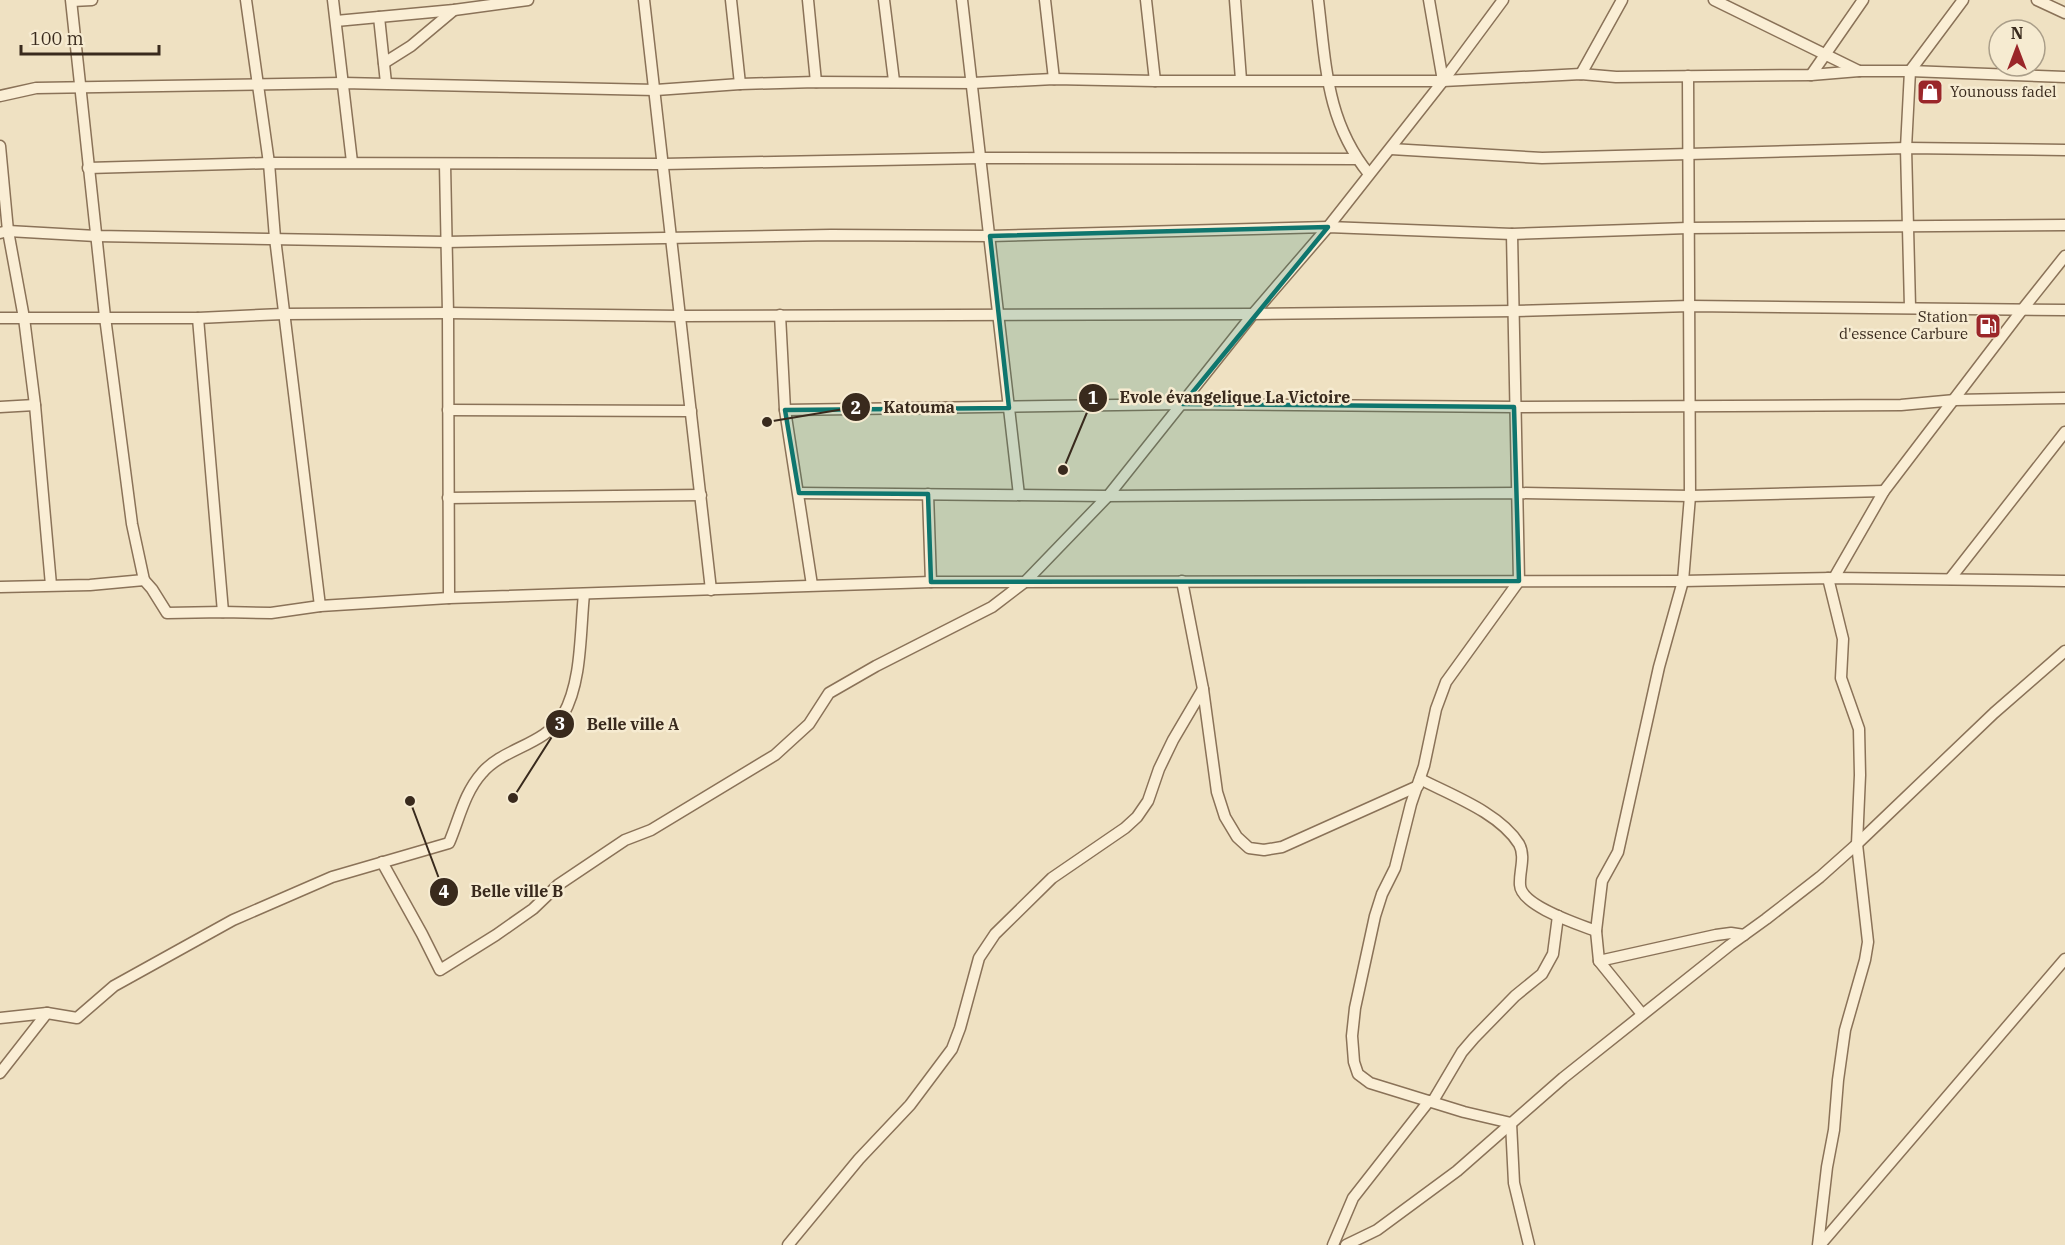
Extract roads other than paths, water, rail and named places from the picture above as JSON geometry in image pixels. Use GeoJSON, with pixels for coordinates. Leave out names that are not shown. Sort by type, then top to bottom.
{"type":"FeatureCollection","features":[{"type":"Feature","properties":{"kind":"street"},"geometry":{"type":"LineString","coordinates":[[92,0],[72,1],[105,317],[132,525],[144,580],[167,613],[271,613],[321,606],[449,598],[931,582],[1683,581],[1831,578],[2064,580]]}},
{"type":"Feature","properties":{"kind":"street"},"geometry":{"type":"LineString","coordinates":[[246,0],[269,163],[274,238],[321,606]]}},
{"type":"Feature","properties":{"kind":"street"},"geometry":{"type":"LineString","coordinates":[[333,0],[352,162]]}},
{"type":"Feature","properties":{"kind":"street"},"geometry":{"type":"LineString","coordinates":[[336,21],[454,10],[528,0]]}},
{"type":"Feature","properties":{"kind":"street"},"geometry":{"type":"LineString","coordinates":[[644,0],[711,590]]}},
{"type":"Feature","properties":{"kind":"street"},"geometry":{"type":"LineString","coordinates":[[731,0],[740,84]]}},
{"type":"Feature","properties":{"kind":"street"},"geometry":{"type":"LineString","coordinates":[[808,0],[816,82]]}},
{"type":"Feature","properties":{"kind":"street"},"geometry":{"type":"LineString","coordinates":[[884,0],[894,81]]}},
{"type":"Feature","properties":{"kind":"street"},"geometry":{"type":"LineString","coordinates":[[962,0],[1019,495]]}},
{"type":"Feature","properties":{"kind":"street"},"geometry":{"type":"LineString","coordinates":[[1045,0],[1053,79]]}},
{"type":"Feature","properties":{"kind":"street"},"geometry":{"type":"LineString","coordinates":[[1146,0],[1155,81]]}},
{"type":"Feature","properties":{"kind":"street"},"geometry":{"type":"LineString","coordinates":[[1235,0],[1241,80]]}},
{"type":"Feature","properties":{"kind":"street"},"geometry":{"type":"LineString","coordinates":[[1318,0],[1328,81],[1337,120],[1357,159],[1370,174]]}},
{"type":"Feature","properties":{"kind":"street"},"geometry":{"type":"LineString","coordinates":[[1429,0],[1443,81]]}},
{"type":"Feature","properties":{"kind":"street"},"geometry":{"type":"LineString","coordinates":[[382,862],[440,970],[533,909],[558,885],[625,840],[651,830],[775,755],[809,724],[830,693],[876,666],[992,607],[1026,581],[1108,496],[1253,314],[1328,227],[1391,148],[1503,0]]}},
{"type":"Feature","properties":{"kind":"street"},"geometry":{"type":"LineString","coordinates":[[1581,74],[1622,0]]}},
{"type":"Feature","properties":{"kind":"street"},"geometry":{"type":"LineString","coordinates":[[1714,0],[1859,71]]}},
{"type":"Feature","properties":{"kind":"street"},"geometry":{"type":"LineString","coordinates":[[1811,75],[1863,0]]}},
{"type":"Feature","properties":{"kind":"street"},"geometry":{"type":"LineString","coordinates":[[1910,307],[1906,148],[1910,71],[1963,0]]}},
{"type":"Feature","properties":{"kind":"street"},"geometry":{"type":"LineString","coordinates":[[2037,0],[2065,13]]}},
{"type":"Feature","properties":{"kind":"street"},"geometry":{"type":"LineString","coordinates":[[384,63],[411,46],[454,10]]}},
{"type":"Feature","properties":{"kind":"street"},"geometry":{"type":"LineString","coordinates":[[379,17],[386,83]]}},
{"type":"Feature","properties":{"kind":"street"},"geometry":{"type":"LineString","coordinates":[[0,96],[36,88],[344,83],[656,90],[816,82],[973,83],[1053,79],[1443,81],[1581,74],[1616,78],[1811,75],[1859,71],[2065,77]]}},
{"type":"Feature","properties":{"kind":"street"},"geometry":{"type":"LineString","coordinates":[[1642,1014],[1599,962],[1596,931],[1602,880],[1618,852],[1659,668],[1683,581],[1690,496],[1689,76]]}},
{"type":"Feature","properties":{"kind":"street"},"geometry":{"type":"LineString","coordinates":[[0,146],[4,232],[24,318],[35,405],[51,585]]}},
{"type":"Feature","properties":{"kind":"street"},"geometry":{"type":"LineString","coordinates":[[1391,148],[1542,158],[1906,148],[2065,150]]}},
{"type":"Feature","properties":{"kind":"street"},"geometry":{"type":"LineString","coordinates":[[88,168],[352,162],[663,164],[981,158],[1357,159]]}},
{"type":"Feature","properties":{"kind":"street"},"geometry":{"type":"LineString","coordinates":[[445,164],[449,598]]}},
{"type":"Feature","properties":{"kind":"street"},"geometry":{"type":"LineString","coordinates":[[4,232],[96,236],[446,242],[831,235],[990,236],[1328,227],[1512,234],[1689,228],[2065,225]]}},
{"type":"Feature","properties":{"kind":"street"},"geometry":{"type":"LineString","coordinates":[[1511,1123],[1464,1112],[1370,1083],[1358,1074],[1354,1062],[1352,1036],[1355,1008],[1375,916],[1382,894],[1395,868],[1436,709],[1446,682],[1519,581],[1512,234]]}},
{"type":"Feature","properties":{"kind":"street"},"geometry":{"type":"LineString","coordinates":[[1819,1245],[1845,1030],[1868,942],[1857,844],[1859,729],[1841,678],[1843,639],[1831,578],[1884,491],[2065,256]]}},
{"type":"Feature","properties":{"kind":"street"},"geometry":{"type":"LineString","coordinates":[[0,318],[198,318],[283,314],[448,313],[1253,314],[1690,306],[2065,310]]}},
{"type":"Feature","properties":{"kind":"street"},"geometry":{"type":"LineString","coordinates":[[780,315],[785,410],[812,585]]}},
{"type":"Feature","properties":{"kind":"street"},"geometry":{"type":"LineString","coordinates":[[198,318],[223,612]]}},
{"type":"Feature","properties":{"kind":"street"},"geometry":{"type":"LineString","coordinates":[[785,410],[1183,404],[1514,407],[1900,405],[1955,400],[2065,398]]}},
{"type":"Feature","properties":{"kind":"street"},"geometry":{"type":"LineString","coordinates":[[0,407],[35,405]]}},
{"type":"Feature","properties":{"kind":"street"},"geometry":{"type":"LineString","coordinates":[[448,410],[692,411]]}},
{"type":"Feature","properties":{"kind":"street"},"geometry":{"type":"LineString","coordinates":[[1950,579],[2065,432]]}},
{"type":"Feature","properties":{"kind":"street"},"geometry":{"type":"LineString","coordinates":[[798,493],[1108,496],[1517,493],[1690,496],[1884,491]]}},
{"type":"Feature","properties":{"kind":"street"},"geometry":{"type":"LineString","coordinates":[[928,494],[931,582]]}},
{"type":"Feature","properties":{"kind":"street"},"geometry":{"type":"LineString","coordinates":[[448,498],[701,495]]}},
{"type":"Feature","properties":{"kind":"street"},"geometry":{"type":"LineString","coordinates":[[0,587],[90,585],[144,580]]}},
{"type":"Feature","properties":{"kind":"street"},"geometry":{"type":"LineString","coordinates":[[1182,581],[1203,690],[1217,792],[1225,817],[1237,837],[1249,848],[1264,850],[1282,847],[1419,782]]}},
{"type":"Feature","properties":{"kind":"street"},"geometry":{"type":"LineString","coordinates":[[0,1018],[47,1013],[77,1018],[114,986],[233,920],[332,878],[450,843],[473,784],[483,771],[502,756],[528,744],[550,729],[562,717],[574,692],[584,594]]}},
{"type":"Feature","properties":{"kind":"street"},"geometry":{"type":"LineString","coordinates":[[1346,1245],[1377,1230],[1457,1171],[1563,1078],[1642,1014],[1820,877],[1994,713],[2065,651]]}},
{"type":"Feature","properties":{"kind":"street"},"geometry":{"type":"LineString","coordinates":[[788,1245],[859,1159],[910,1105],[952,1049],[979,958],[995,934],[1052,878],[1125,828],[1137,817],[1148,801],[1159,769],[1173,740],[1203,690]]}},
{"type":"Feature","properties":{"kind":"street"},"geometry":{"type":"LineString","coordinates":[[1419,782],[1484,812],[1502,824],[1519,844],[1522,855],[1520,885],[1522,893],[1531,901],[1558,916],[1596,931]]}},
{"type":"Feature","properties":{"kind":"street"},"geometry":{"type":"LineString","coordinates":[[1333,1245],[1353,1198],[1431,1101],[1462,1052],[1515,996],[1542,974],[1553,954],[1558,916]]}},
{"type":"Feature","properties":{"kind":"street"},"geometry":{"type":"LineString","coordinates":[[1599,962],[1716,935],[1744,934]]}},
{"type":"Feature","properties":{"kind":"street"},"geometry":{"type":"LineString","coordinates":[[1819,1245],[2065,959]]}},
{"type":"Feature","properties":{"kind":"street"},"geometry":{"type":"LineString","coordinates":[[0,1073],[47,1013]]}},
{"type":"Feature","properties":{"kind":"street"},"geometry":{"type":"LineString","coordinates":[[1511,1123],[1514,1183],[1529,1245]]}},
{"type":"Feature","properties":{"kind":"place","name":"Younouss fadel"},"geometry":{"type":"Point","coordinates":[1930,92]}},
{"type":"Feature","properties":{"kind":"place","name":"Station d'essence Carbure"},"geometry":{"type":"Point","coordinates":[1988,326]}},
{"type":"Feature","properties":{"kind":"place","name":"Katouma"},"geometry":{"type":"Point","coordinates":[767,422]}},
{"type":"Feature","properties":{"kind":"place","name":"Evole évangelique La Victoire"},"geometry":{"type":"Point","coordinates":[1063,470]}},
{"type":"Feature","properties":{"kind":"place","name":"Belle ville A"},"geometry":{"type":"Point","coordinates":[513,798]}},
{"type":"Feature","properties":{"kind":"place","name":"Belle ville B"},"geometry":{"type":"Point","coordinates":[410,801]}}]}
